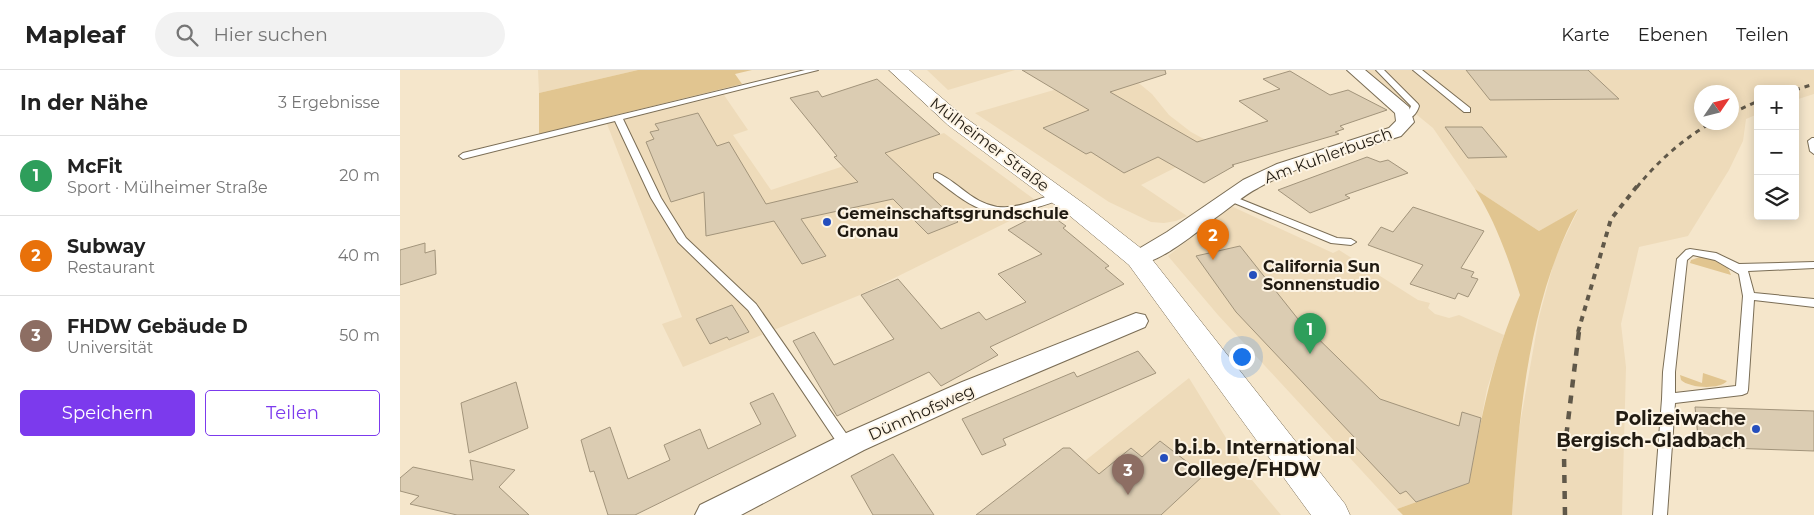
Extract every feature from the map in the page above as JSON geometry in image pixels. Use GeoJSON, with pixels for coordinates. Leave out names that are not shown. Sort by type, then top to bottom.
{"type":"FeatureCollection","features":[{"type":"Feature","properties":{"kind":"main road","name":"Mülheimer Straße"},"geometry":{"type":"LineString","coordinates":[[898,70],[917,89],[977,137],[1112,236],[1138,259],[1332,515]]}},
{"type":"Feature","properties":{"kind":"street","name":"Am Kuhlerbusch"},"geometry":{"type":"LineString","coordinates":[[1138,259],[1175,237],[1250,184],[1284,168],[1395,132],[1404,122],[1402,111],[1354,70]]}},
{"type":"Feature","properties":{"kind":"street","name":"Dünnhofsweg"},"geometry":{"type":"LineString","coordinates":[[711,515],[847,446],[972,389],[1136,321]]}},
{"type":"Feature","properties":{"kind":"lane"},"geometry":{"type":"LineString","coordinates":[[463,156],[814,70]]}},
{"type":"Feature","properties":{"kind":"lane"},"geometry":{"type":"LineString","coordinates":[[1380,70],[1415,106],[1413,112],[1404,118]]}},
{"type":"Feature","properties":{"kind":"lane"},"geometry":{"type":"LineString","coordinates":[[1417,70],[1467,110]]}},
{"type":"Feature","properties":{"kind":"lane"},"geometry":{"type":"LineString","coordinates":[[618,118],[656,198],[682,240],[752,306],[847,446]]}},
{"type":"Feature","properties":{"kind":"lane"},"geometry":{"type":"LineString","coordinates":[[1814,141],[1812,141],[1814,151]]}},
{"type":"Feature","properties":{"kind":"lane"},"geometry":{"type":"LineString","coordinates":[[937,176],[977,205],[991,211],[1027,208],[1059,196]]}},
{"type":"Feature","properties":{"kind":"lane"},"geometry":{"type":"LineString","coordinates":[[1230,198],[1335,241],[1351,242]]}},
{"type":"Feature","properties":{"kind":"lane"},"geometry":{"type":"LineString","coordinates":[[1660,515],[1669,399],[1669,372],[1682,259],[1690,252],[1706,252],[1727,260],[1744,273],[1748,296],[1742,390],[1669,399]]}},
{"type":"Feature","properties":{"kind":"lane"},"geometry":{"type":"LineString","coordinates":[[1737,268],[1814,265]]}},
{"type":"Feature","properties":{"kind":"lane"},"geometry":{"type":"LineString","coordinates":[[1748,296],[1814,303]]}},
{"type":"Feature","properties":{"kind":"shaded area"},"geometry":{"type":"Polygon","coordinates":[[[538,70],[638,70],[539,93],[538,70]]]}},
{"type":"Feature","properties":{"kind":"shaded area"},"geometry":{"type":"Polygon","coordinates":[[[638,70],[752,70],[735,74],[742,84],[539,134],[539,93],[638,70]]]}},
{"type":"Feature","properties":{"kind":"shaded area"},"geometry":{"type":"Polygon","coordinates":[[[927,70],[1015,70],[948,90],[927,70]]]}},
{"type":"Feature","properties":{"kind":"shaded area"},"geometry":{"type":"Polygon","coordinates":[[[1123,70],[1152,94],[1169,115],[1191,132],[1213,144],[1214,148],[1141,185],[1187,216],[1176,221],[1164,223],[1151,222],[1109,202],[975,113],[1123,70]]]}},
{"type":"Feature","properties":{"kind":"shaded area"},"geometry":{"type":"Polygon","coordinates":[[[1362,70],[1814,70],[1814,94],[1799,99],[1799,85],[1754,85],[1754,116],[1746,119],[1743,141],[1729,170],[1688,236],[1639,247],[1621,324],[1626,367],[1622,515],[1512,515],[1517,441],[1539,317],[1555,258],[1578,210],[1539,231],[1475,189],[1433,128],[1362,70]]]}},
{"type":"Feature","properties":{"kind":"shaded area","name":"Gemeinschaftsgrundschule Gronau"},"geometry":{"type":"Polygon","coordinates":[[[724,95],[748,130],[733,135],[771,190],[944,133],[1042,205],[860,295],[683,367],[662,324],[682,317],[607,124],[724,95]]]}},
{"type":"Feature","properties":{"kind":"shaded area"},"geometry":{"type":"Polygon","coordinates":[[[1475,189],[1539,231],[1578,209],[1561,244],[1537,319],[1529,358],[1518,437],[1512,515],[1403,515],[1397,509],[1469,483],[1483,411],[1495,364],[1520,295],[1501,240],[1475,189]]]}},
{"type":"Feature","properties":{"kind":"shaded area"},"geometry":{"type":"Polygon","coordinates":[[[1231,206],[1333,253],[1339,250],[1418,300],[1430,303],[1428,308],[1435,314],[1449,318],[1459,315],[1504,335],[1487,389],[1469,483],[1397,509],[1218,315],[1168,256],[1231,206]]]}},
{"type":"Feature","properties":{"kind":"shaded area"},"geometry":{"type":"Polygon","coordinates":[[[1700,257],[1714,259],[1723,264],[1731,275],[1690,263],[1691,260],[1700,257]]]}},
{"type":"Feature","properties":{"kind":"shaded area"},"geometry":{"type":"Polygon","coordinates":[[[1703,373],[1727,381],[1718,386],[1704,387],[1685,383],[1681,380],[1680,375],[1702,383],[1703,373]]]}},
{"type":"Feature","properties":{"kind":"shaded area","name":"b.i.b. International College/FHDW"},"geometry":{"type":"Polygon","coordinates":[[[1189,378],[1252,480],[1281,515],[1017,515],[1189,378]]]}},
{"type":"Feature","properties":{"kind":"building"},"geometry":{"type":"Polygon","coordinates":[[[1022,70],[1165,70],[1166,74],[1110,92],[1197,142],[1268,121],[1239,101],[1280,89],[1263,79],[1290,71],[1330,95],[1348,90],[1387,110],[1340,126],[1344,129],[1335,132],[1339,134],[1232,165],[1234,166],[1204,183],[1158,157],[1124,173],[1091,152],[1086,154],[1043,128],[1089,110],[1022,70]]]}},
{"type":"Feature","properties":{"kind":"building"},"geometry":{"type":"Polygon","coordinates":[[[1466,70],[1588,70],[1619,99],[1490,100],[1466,70]]]}},
{"type":"Feature","properties":{"kind":"building"},"geometry":{"type":"Polygon","coordinates":[[[877,79],[940,134],[885,153],[958,222],[928,234],[893,199],[801,219],[826,256],[802,264],[774,221],[706,236],[704,192],[671,202],[646,142],[654,139],[650,132],[659,130],[655,124],[698,113],[717,146],[729,142],[766,204],[858,182],[834,157],[837,156],[790,98],[818,91],[822,97],[877,79]]]}},
{"type":"Feature","properties":{"kind":"building"},"geometry":{"type":"Polygon","coordinates":[[[1445,127],[1482,127],[1507,157],[1468,158],[1445,127]]]}},
{"type":"Feature","properties":{"kind":"building"},"geometry":{"type":"Polygon","coordinates":[[[1367,157],[1380,162],[1388,160],[1408,173],[1345,195],[1350,198],[1310,213],[1278,190],[1367,157]]]}},
{"type":"Feature","properties":{"kind":"building"},"geometry":{"type":"Polygon","coordinates":[[[1413,207],[1484,231],[1461,268],[1474,272],[1471,277],[1478,279],[1468,297],[1458,293],[1455,299],[1410,284],[1423,265],[1368,245],[1381,227],[1393,232],[1413,207]]]}},
{"type":"Feature","properties":{"kind":"building"},"geometry":{"type":"Polygon","coordinates":[[[1045,211],[1066,226],[1063,228],[1109,266],[1105,268],[1124,284],[990,347],[998,355],[941,386],[929,372],[837,416],[793,341],[814,332],[834,365],[894,339],[861,295],[898,279],[941,329],[979,312],[986,320],[1026,302],[998,274],[1042,254],[1008,230],[1045,211]]]}},
{"type":"Feature","properties":{"kind":"building"},"geometry":{"type":"Polygon","coordinates":[[[425,243],[425,253],[435,250],[436,274],[400,285],[400,250],[425,243]]]}},
{"type":"Feature","properties":{"kind":"building"},"geometry":{"type":"Polygon","coordinates":[[[1240,246],[1298,319],[1380,399],[1459,426],[1462,412],[1481,418],[1469,483],[1416,502],[1406,491],[1400,494],[1350,441],[1355,438],[1236,312],[1196,256],[1240,246]]]}},
{"type":"Feature","properties":{"kind":"building"},"geometry":{"type":"Polygon","coordinates":[[[732,305],[749,332],[729,340],[727,337],[710,344],[696,319],[732,305]]]}},
{"type":"Feature","properties":{"kind":"building"},"geometry":{"type":"Polygon","coordinates":[[[1138,351],[1156,373],[1003,439],[1006,445],[982,455],[962,419],[1074,372],[1077,377],[1138,351]]]}},
{"type":"Feature","properties":{"kind":"building"},"geometry":{"type":"Polygon","coordinates":[[[516,382],[528,428],[469,453],[461,403],[516,382]]]}},
{"type":"Feature","properties":{"kind":"building"},"geometry":{"type":"Polygon","coordinates":[[[773,393],[796,436],[635,515],[608,515],[594,471],[590,472],[581,440],[610,427],[628,479],[670,460],[664,445],[700,429],[708,449],[761,424],[750,403],[773,393]]]}},
{"type":"Feature","properties":{"kind":"building","name":"Polizeiwache Bergisch-Gladbach"},"geometry":{"type":"Polygon","coordinates":[[[1695,407],[1814,411],[1814,451],[1699,447],[1695,407]]]}},
{"type":"Feature","properties":{"kind":"building"},"geometry":{"type":"Polygon","coordinates":[[[1160,441],[1204,475],[1161,515],[976,515],[1063,448],[1070,448],[1099,474],[1131,448],[1142,457],[1160,441]]]}},
{"type":"Feature","properties":{"kind":"building"},"geometry":{"type":"Polygon","coordinates":[[[893,454],[934,515],[873,515],[851,476],[893,454]]]}},
{"type":"Feature","properties":{"kind":"building"},"geometry":{"type":"Polygon","coordinates":[[[470,460],[515,470],[499,487],[529,515],[457,515],[410,504],[419,496],[400,491],[400,478],[413,467],[473,480],[470,460]]]}},
{"type":"Feature","properties":{"kind":"railway"},"geometry":{"type":"LineString","coordinates":[[1799,89],[1814,84]]}},
{"type":"Feature","properties":{"kind":"railway"},"geometry":{"type":"LineString","coordinates":[[1739,110],[1754,103]]}},
{"type":"Feature","properties":{"kind":"railway"},"geometry":{"type":"LineString","coordinates":[[1637,187],[1653,168],[1700,130]]}},
{"type":"Feature","properties":{"kind":"railway"},"geometry":{"type":"LineString","coordinates":[[1578,332],[1611,219],[1638,185]]}},
{"type":"Feature","properties":{"kind":"railway"},"geometry":{"type":"LineString","coordinates":[[1565,515],[1564,454],[1579,331]]}},
{"type":"Feature","properties":{"kind":"place","name":"Gemeinschaftsgrundschule Gronau"},"geometry":{"type":"Point","coordinates":[827,222]}},
{"type":"Feature","properties":{"kind":"place","name":"Subway"},"geometry":{"type":"Point","coordinates":[1213,260]}},
{"type":"Feature","properties":{"kind":"place","name":"California Sun Sonnenstudio"},"geometry":{"type":"Point","coordinates":[1253,275]}},
{"type":"Feature","properties":{"kind":"place","name":"McFit"},"geometry":{"type":"Point","coordinates":[1310,354]}},
{"type":"Feature","properties":{"kind":"place","name":"Polizeiwache Bergisch-Gladbach"},"geometry":{"type":"Point","coordinates":[1756,429]}},
{"type":"Feature","properties":{"kind":"place","name":"b.i.b. International College/FHDW"},"geometry":{"type":"Point","coordinates":[1164,458]}},
{"type":"Feature","properties":{"kind":"place","name":"FHDW Gebäude D"},"geometry":{"type":"Point","coordinates":[1128,495]}}]}
